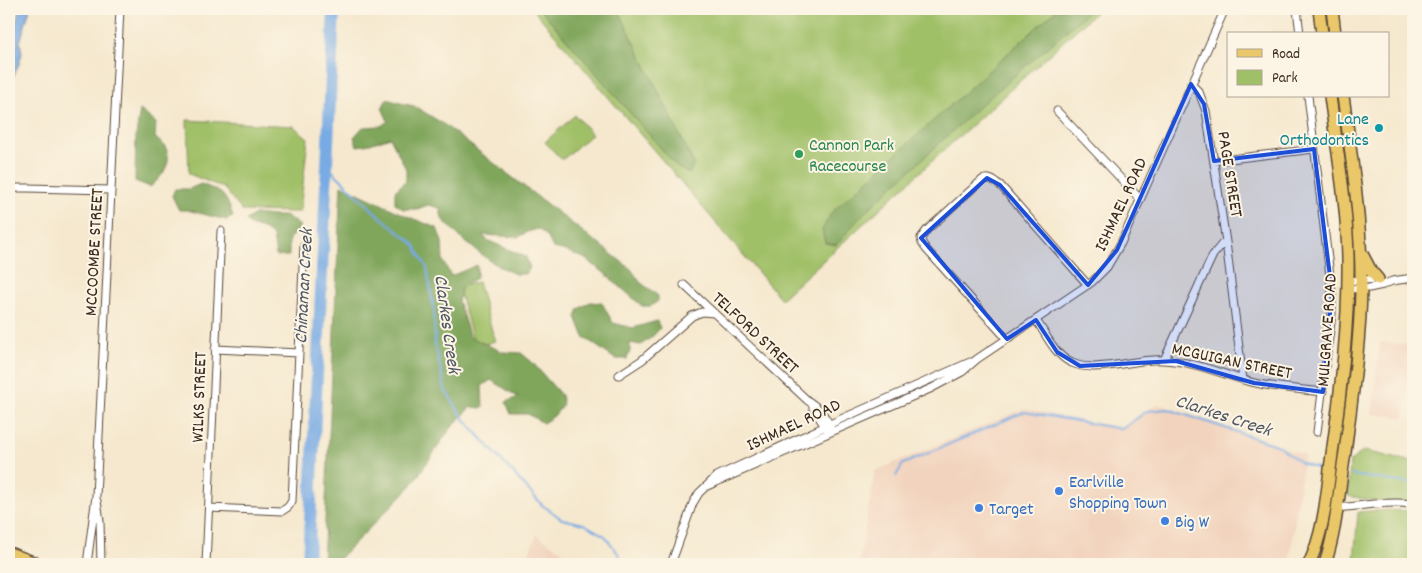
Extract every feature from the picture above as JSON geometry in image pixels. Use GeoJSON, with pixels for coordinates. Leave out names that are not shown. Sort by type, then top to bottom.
{"type":"FeatureCollection","features":[{"type":"Feature","properties":{"kind":"main road"},"geometry":{"type":"LineString","coordinates":[[1318,9],[1322,32]]}},
{"type":"Feature","properties":{"kind":"main road"},"geometry":{"type":"LineString","coordinates":[[1332,9],[1335,32]]}},
{"type":"Feature","properties":{"kind":"main road","name":"MULGRAVE ROAD"},"geometry":{"type":"LineString","coordinates":[[1309,564],[1318,538],[1325,503],[1343,372],[1347,317],[1346,213],[1330,98]]}},
{"type":"Feature","properties":{"kind":"main road","name":"MULGRAVE ROAD"},"geometry":{"type":"LineString","coordinates":[[1325,564],[1332,539],[1337,508],[1356,362],[1361,284],[1357,202],[1343,98]]}},
{"type":"Feature","properties":{"kind":"main road"},"geometry":{"type":"LineString","coordinates":[[1360,251],[1378,280]]}},
{"type":"Feature","properties":{"kind":"main road"},"geometry":{"type":"LineString","coordinates":[[9,553],[38,564]]}},
{"type":"Feature","properties":{"kind":"street","name":"MCCOOMBE STREET"},"geometry":{"type":"LineString","coordinates":[[87,564],[96,496],[120,9]]}},
{"type":"Feature","properties":{"kind":"street","name":"ISHMAEL ROAD"},"geometry":{"type":"LineString","coordinates":[[828,428],[882,410],[956,375],[1088,285],[1103,271],[1113,257],[1225,9]]}},
{"type":"Feature","properties":{"kind":"street"},"geometry":{"type":"LineString","coordinates":[[1297,9],[1300,32]]}},
{"type":"Feature","properties":{"kind":"street","name":"PAGE STREET"},"geometry":{"type":"LineString","coordinates":[[1191,84],[1199,92],[1204,104],[1226,242],[1243,380]]}},
{"type":"Feature","properties":{"kind":"street","name":"MULGRAVE ROAD"},"geometry":{"type":"LineString","coordinates":[[1308,98],[1332,292],[1332,314],[1317,432]]}},
{"type":"Feature","properties":{"kind":"street"},"geometry":{"type":"LineString","coordinates":[[1057,111],[1140,199]]}},
{"type":"Feature","properties":{"kind":"street"},"geometry":{"type":"LineString","coordinates":[[1214,161],[1314,149]]}},
{"type":"Feature","properties":{"kind":"street"},"geometry":{"type":"LineString","coordinates":[[1007,339],[926,248],[921,238],[927,230],[982,180],[987,178],[1000,185],[1088,285]]}},
{"type":"Feature","properties":{"kind":"street"},"geometry":{"type":"LineString","coordinates":[[9,191],[17,188],[110,190]]}},
{"type":"Feature","properties":{"kind":"street","name":"WILKS STREET"},"geometry":{"type":"LineString","coordinates":[[206,564],[221,231]]}},
{"type":"Feature","properties":{"kind":"street","name":"PAGE STREET"},"geometry":{"type":"LineString","coordinates":[[1164,360],[1213,255],[1226,242]]}},
{"type":"Feature","properties":{"kind":"street"},"geometry":{"type":"LineString","coordinates":[[209,508],[280,511],[288,507],[293,498],[304,246]]}},
{"type":"Feature","properties":{"kind":"street"},"geometry":{"type":"LineString","coordinates":[[1361,284],[1378,280],[1392,281],[1413,278]]}},
{"type":"Feature","properties":{"kind":"street"},"geometry":{"type":"LineString","coordinates":[[1348,285],[1382,285],[1392,281]]}},
{"type":"Feature","properties":{"kind":"street","name":"TELFORD STREET"},"geometry":{"type":"LineString","coordinates":[[684,285],[808,400],[828,428]]}},
{"type":"Feature","properties":{"kind":"street"},"geometry":{"type":"LineString","coordinates":[[619,375],[642,360],[692,316],[702,312],[714,313]]}},
{"type":"Feature","properties":{"kind":"street","name":"MCGUIGAN STREET"},"geometry":{"type":"LineString","coordinates":[[1036,320],[1058,352],[1067,361],[1080,366],[1096,367],[1155,360],[1176,361],[1269,386],[1323,392]]}},
{"type":"Feature","properties":{"kind":"street"},"geometry":{"type":"LineString","coordinates":[[215,349],[299,353]]}},
{"type":"Feature","properties":{"kind":"street","name":"ISHMAEL ROAD"},"geometry":{"type":"LineString","coordinates":[[671,564],[693,503],[713,479],[722,473],[828,428],[875,404],[977,359]]}},
{"type":"Feature","properties":{"kind":"street"},"geometry":{"type":"LineString","coordinates":[[875,404],[882,410]]}},
{"type":"Feature","properties":{"kind":"street"},"geometry":{"type":"LineString","coordinates":[[874,413],[875,404]]}},
{"type":"Feature","properties":{"kind":"street","name":"MCCOOMBE STREET"},"geometry":{"type":"LineString","coordinates":[[96,496],[100,521],[101,564]]}},
{"type":"Feature","properties":{"kind":"street"},"geometry":{"type":"LineString","coordinates":[[1337,508],[1383,502],[1413,504]]}},
{"type":"Feature","properties":{"kind":"highlighted area"},"geometry":{"type":"Polygon","coordinates":[[[1191,84],[1204,104],[1214,161],[1314,149],[1332,292],[1323,392],[1254,383],[1176,361],[1080,366],[1057,352],[1036,320],[1007,339],[921,238],[987,178],[1000,185],[1088,285],[1117,250],[1191,84]]]}},
{"type":"Feature","properties":{"kind":"shaded area"},"geometry":{"type":"Polygon","coordinates":[[[1380,342],[1413,346],[1404,418],[1372,414],[1380,342]]]}},
{"type":"Feature","properties":{"kind":"shaded area"},"geometry":{"type":"Polygon","coordinates":[[[1158,404],[1304,455],[1289,564],[859,564],[875,471],[1024,409],[1120,429],[1158,404]]]}},
{"type":"Feature","properties":{"kind":"shaded area"},"geometry":{"type":"Polygon","coordinates":[[[537,535],[569,556],[585,555],[594,557],[603,564],[524,564],[537,535]]]}},
{"type":"Feature","properties":{"kind":"green space","name":"Cannon Park Racecourse"},"geometry":{"type":"Polygon","coordinates":[[[533,9],[1099,9],[781,299],[533,9]]]}},
{"type":"Feature","properties":{"kind":"green space"},"geometry":{"type":"Polygon","coordinates":[[[540,9],[618,9],[694,164],[689,174],[677,167],[540,9]]]}},
{"type":"Feature","properties":{"kind":"green space"},"geometry":{"type":"Polygon","coordinates":[[[1057,9],[1092,9],[983,103],[864,213],[836,245],[825,243],[822,230],[832,212],[1057,9]]]}},
{"type":"Feature","properties":{"kind":"green space"},"geometry":{"type":"Polygon","coordinates":[[[387,99],[414,106],[442,123],[631,269],[640,282],[658,296],[658,301],[651,306],[642,306],[584,258],[553,248],[547,236],[538,229],[527,232],[519,237],[482,235],[489,241],[526,257],[530,268],[526,274],[515,274],[498,266],[463,240],[442,219],[440,208],[428,205],[417,209],[403,209],[395,203],[395,191],[406,180],[406,169],[390,137],[357,146],[354,137],[363,127],[381,126],[388,121],[382,108],[387,99]]]}},
{"type":"Feature","properties":{"kind":"green space"},"geometry":{"type":"Polygon","coordinates":[[[140,110],[156,123],[155,137],[164,145],[168,157],[168,163],[163,174],[150,187],[135,181],[136,135],[140,110]]]}},
{"type":"Feature","properties":{"kind":"green space"},"geometry":{"type":"Polygon","coordinates":[[[575,115],[592,134],[562,160],[545,142],[575,115]]]}},
{"type":"Feature","properties":{"kind":"green space"},"geometry":{"type":"Polygon","coordinates":[[[187,120],[293,126],[308,138],[300,212],[242,211],[224,188],[189,174],[187,120]]]}},
{"type":"Feature","properties":{"kind":"green space"},"geometry":{"type":"Polygon","coordinates":[[[201,184],[223,195],[233,217],[226,220],[187,210],[179,210],[172,196],[175,189],[189,189],[201,184]]]}},
{"type":"Feature","properties":{"kind":"green space"},"geometry":{"type":"Polygon","coordinates":[[[341,185],[437,228],[442,242],[443,261],[451,276],[477,265],[477,277],[462,287],[458,301],[470,337],[503,352],[521,353],[532,362],[561,395],[563,405],[554,416],[543,423],[528,414],[511,414],[506,402],[518,397],[491,380],[482,386],[483,408],[471,407],[450,429],[411,486],[334,564],[323,564],[341,185]]]}},
{"type":"Feature","properties":{"kind":"green space"},"geometry":{"type":"Polygon","coordinates":[[[255,214],[287,216],[300,226],[296,233],[289,238],[289,256],[276,256],[273,236],[265,230],[250,225],[246,220],[255,214]]]}},
{"type":"Feature","properties":{"kind":"green space"},"geometry":{"type":"Polygon","coordinates":[[[478,282],[495,341],[475,347],[458,287],[478,282]]]}},
{"type":"Feature","properties":{"kind":"green space"},"geometry":{"type":"Polygon","coordinates":[[[590,302],[602,303],[613,323],[633,328],[657,321],[660,328],[641,345],[630,343],[627,359],[615,359],[584,337],[576,317],[579,309],[590,302]]]}},
{"type":"Feature","properties":{"kind":"green space"},"geometry":{"type":"Polygon","coordinates":[[[1364,451],[1413,462],[1413,508],[1348,496],[1350,461],[1364,451]]]}},
{"type":"Feature","properties":{"kind":"green space"},"geometry":{"type":"Polygon","coordinates":[[[1384,510],[1413,511],[1413,564],[1360,564],[1354,562],[1358,512],[1384,510]]]}},
{"type":"Feature","properties":{"kind":"water"},"geometry":{"type":"Polygon","coordinates":[[[20,9],[30,9],[20,42],[22,53],[19,64],[9,86],[9,45],[20,9]]]}},
{"type":"Feature","properties":{"kind":"waterway","name":"Chinaman Creek"},"geometry":{"type":"LineString","coordinates":[[308,564],[334,9]]}},
{"type":"Feature","properties":{"kind":"waterway","name":"Clarkes Creek"},"geometry":{"type":"LineString","coordinates":[[327,166],[377,214],[414,244],[427,268],[434,311],[435,344],[445,390],[464,419],[542,505],[562,519],[584,524],[605,536],[626,564]]}},
{"type":"Feature","properties":{"kind":"waterway","name":"Clarkes Creek"},"geometry":{"type":"LineString","coordinates":[[896,476],[903,464],[1024,412],[1122,429],[1147,411],[1168,409],[1279,446],[1301,463],[1323,470]]}},
{"type":"Feature","properties":{"kind":"waterway","name":"Clarkes Creek"},"geometry":{"type":"LineString","coordinates":[[1352,475],[1413,484]]}},
{"type":"Feature","properties":{"kind":"place","name":"Lane Orthodontics"},"geometry":{"type":"Point","coordinates":[1379,128]}},
{"type":"Feature","properties":{"kind":"place","name":"Cannon Park Racecourse"},"geometry":{"type":"Point","coordinates":[799,154]}},
{"type":"Feature","properties":{"kind":"place","name":"Earlville Shopping Town"},"geometry":{"type":"Point","coordinates":[1059,491]}},
{"type":"Feature","properties":{"kind":"place","name":"Target"},"geometry":{"type":"Point","coordinates":[979,508]}},
{"type":"Feature","properties":{"kind":"place","name":"Big W"},"geometry":{"type":"Point","coordinates":[1165,521]}}]}
